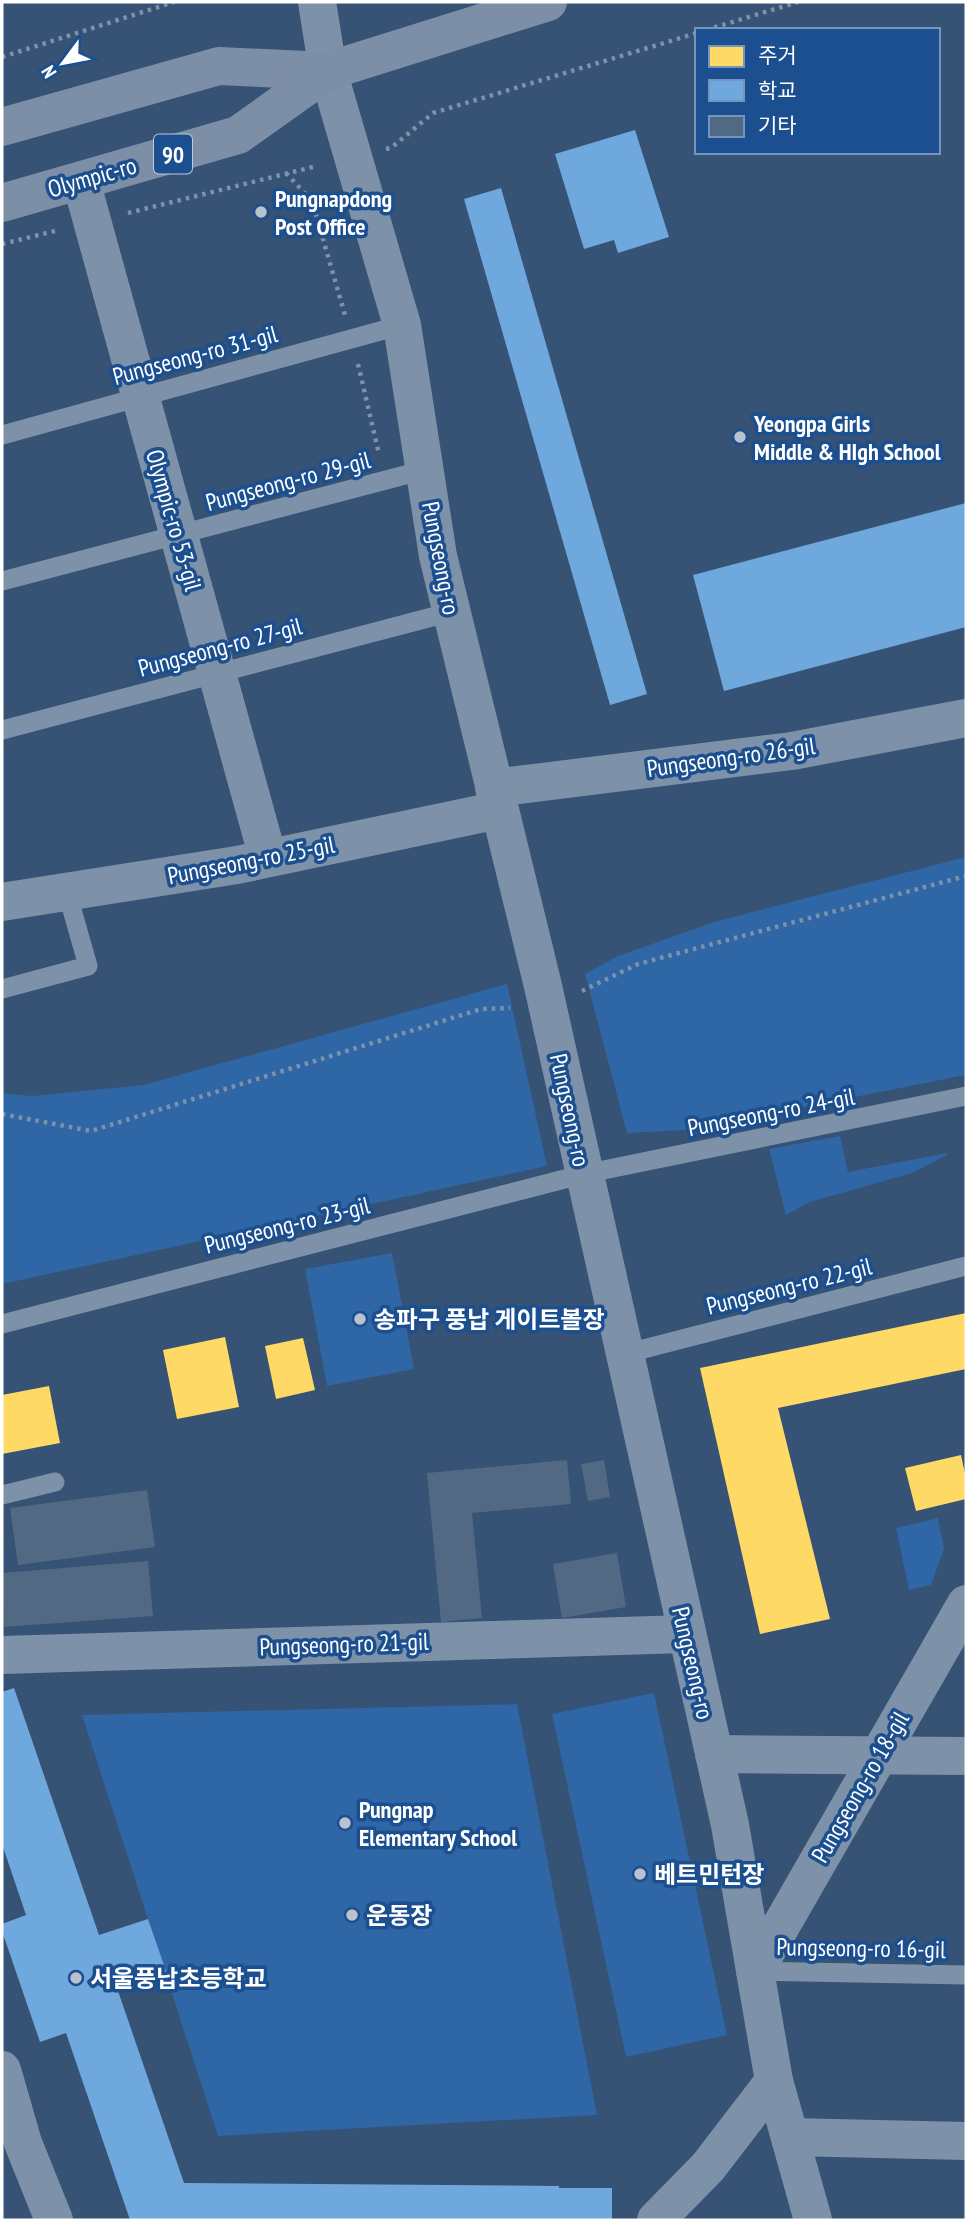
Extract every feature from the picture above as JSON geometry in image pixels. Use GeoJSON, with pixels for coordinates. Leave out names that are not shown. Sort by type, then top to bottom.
{"type":"FeatureCollection","features":[{"type":"Feature","properties":{"kind":"main road","name":"Olympic-ro"},"geometry":{"type":"LineString","coordinates":[[2,203],[238,135],[328,71],[548,2]]}},
{"type":"Feature","properties":{"kind":"main road","name":"Olympic-ro"},"geometry":{"type":"LineString","coordinates":[[2,127],[219,66],[328,71]]}},
{"type":"Feature","properties":{"kind":"street","name":"Pungseong-ro"},"geometry":{"type":"LineString","coordinates":[[317,2],[328,71],[402,325],[438,556],[547,1006],[730,1825],[774,2081],[814,2220]]}},
{"type":"Feature","properties":{"kind":"street","name":"Olympic-ro 53-gil"},"geometry":{"type":"LineString","coordinates":[[81,181],[268,858]]}},
{"type":"Feature","properties":{"kind":"street","name":"Pungseong-ro 26-gil"},"geometry":{"type":"LineString","coordinates":[[496,799],[792,751],[966,718]]}},
{"type":"Feature","properties":{"kind":"street","name":"Pungseong-ro 25-gil"},"geometry":{"type":"LineString","coordinates":[[2,902],[268,858],[496,799]]}},
{"type":"Feature","properties":{"kind":"street","name":"Pungseong-ro 18-gil"},"geometry":{"type":"LineString","coordinates":[[755,1971],[966,1604]]}},
{"type":"Feature","properties":{"kind":"street","name":"Pungseong-ro 21-gil"},"geometry":{"type":"LineString","coordinates":[[2,1655],[686,1634]]}},
{"type":"Feature","properties":{"kind":"street"},"geometry":{"type":"LineString","coordinates":[[714,1754],[966,1756]]}},
{"type":"Feature","properties":{"kind":"street"},"geometry":{"type":"LineString","coordinates":[[656,2220],[708,2167],[774,2081]]}},
{"type":"Feature","properties":{"kind":"street"},"geometry":{"type":"LineString","coordinates":[[5,2092],[54,2220]]}},
{"type":"Feature","properties":{"kind":"street"},"geometry":{"type":"LineString","coordinates":[[790,2137],[966,2141]]}},
{"type":"Feature","properties":{"kind":"lane","name":"Pungseong-ro 31-gil"},"geometry":{"type":"LineString","coordinates":[[2,435],[402,325]]}},
{"type":"Feature","properties":{"kind":"lane","name":"Pungseong-ro 29-gil"},"geometry":{"type":"LineString","coordinates":[[2,581],[424,470]]}},
{"type":"Feature","properties":{"kind":"lane","name":"Pungseong-ro 27-gil"},"geometry":{"type":"LineString","coordinates":[[2,730],[451,612]]}},
{"type":"Feature","properties":{"kind":"lane"},"geometry":{"type":"LineString","coordinates":[[2,989],[88,966],[67,891]]}},
{"type":"Feature","properties":{"kind":"lane","name":"Pungseong-ro 24-gil"},"geometry":{"type":"LineString","coordinates":[[584,1174],[966,1096]]}},
{"type":"Feature","properties":{"kind":"lane","name":"Pungseong-ro 23-gil"},"geometry":{"type":"LineString","coordinates":[[2,1324],[584,1174]]}},
{"type":"Feature","properties":{"kind":"lane","name":"Pungseong-ro 22-gil"},"geometry":{"type":"LineString","coordinates":[[624,1354],[966,1266]]}},
{"type":"Feature","properties":{"kind":"lane"},"geometry":{"type":"LineString","coordinates":[[2,1495],[55,1482]]}},
{"type":"Feature","properties":{"kind":"lane","name":"Pungseong-ro 16-gil"},"geometry":{"type":"LineString","coordinates":[[755,1971],[966,1975]]}},
{"type":"Feature","properties":{"kind":"path"},"geometry":{"type":"LineString","coordinates":[[2,57],[174,2]]}},
{"type":"Feature","properties":{"kind":"path"},"geometry":{"type":"LineString","coordinates":[[713,28],[798,2]]}},
{"type":"Feature","properties":{"kind":"path"},"geometry":{"type":"LineString","coordinates":[[2,1114],[91,1131],[481,1009],[547,1006],[638,964],[966,876]]}},
{"type":"Feature","properties":{"kind":"shaded area"},"geometry":{"type":"Polygon","coordinates":[[[966,857],[966,1075],[687,1130],[627,1133],[585,974],[618,956],[714,922],[966,857]]]}},
{"type":"Feature","properties":{"kind":"shaded area"},"geometry":{"type":"Polygon","coordinates":[[[507,984],[547,1166],[2,1284],[2,1093],[32,1096],[143,1085],[507,984]]]}},
{"type":"Feature","properties":{"kind":"shaded area"},"geometry":{"type":"Polygon","coordinates":[[[840,1136],[848,1172],[947,1155],[912,1173],[810,1202],[786,1215],[769,1149],[840,1136]]]}},
{"type":"Feature","properties":{"kind":"shaded area","name":"송파구 풍납 게이트볼장"},"geometry":{"type":"Polygon","coordinates":[[[392,1253],[414,1369],[327,1386],[305,1269],[392,1253]]]}},
{"type":"Feature","properties":{"kind":"shaded area"},"geometry":{"type":"Polygon","coordinates":[[[938,1518],[944,1549],[931,1585],[909,1590],[896,1528],[938,1518]]]}},
{"type":"Feature","properties":{"kind":"shaded area","name":"베트민턴장"},"geometry":{"type":"Polygon","coordinates":[[[654,1693],[727,2035],[626,2057],[552,1714],[654,1693]]]}},
{"type":"Feature","properties":{"kind":"shaded area","name":"운동장"},"geometry":{"type":"Polygon","coordinates":[[[517,1704],[597,2115],[218,2136],[82,1715],[517,1704]]]}},
{"type":"Feature","properties":{"kind":"building: 주거"},"geometry":{"type":"Polygon","coordinates":[[[966,1313],[966,1369],[778,1408],[830,1619],[760,1634],[700,1368],[966,1313]]]}},
{"type":"Feature","properties":{"kind":"building: 주거"},"geometry":{"type":"Polygon","coordinates":[[[225,1337],[239,1407],[177,1419],[163,1350],[225,1337]]]}},
{"type":"Feature","properties":{"kind":"building: 주거"},"geometry":{"type":"Polygon","coordinates":[[[303,1338],[315,1390],[276,1399],[265,1346],[303,1338]]]}},
{"type":"Feature","properties":{"kind":"building: 주거"},"geometry":{"type":"Polygon","coordinates":[[[49,1386],[60,1443],[2,1454],[2,1395],[49,1386]]]}},
{"type":"Feature","properties":{"kind":"building: 주거"},"geometry":{"type":"Polygon","coordinates":[[[961,1455],[966,1478],[966,1499],[916,1511],[905,1468],[961,1455]]]}},
{"type":"Feature","properties":{"kind":"building: 학교"},"geometry":{"type":"Polygon","coordinates":[[[635,130],[669,237],[618,253],[614,240],[584,249],[555,154],[635,130]]]}},
{"type":"Feature","properties":{"kind":"building: 학교"},"geometry":{"type":"Polygon","coordinates":[[[501,188],[647,694],[610,705],[464,199],[501,188]]]}},
{"type":"Feature","properties":{"kind":"building: 학교"},"geometry":{"type":"Polygon","coordinates":[[[966,503],[966,627],[724,691],[693,575],[966,503]]]}},
{"type":"Feature","properties":{"kind":"building: 학교"},"geometry":{"type":"Polygon","coordinates":[[[14,1688],[99,1935],[148,1919],[167,1974],[118,1991],[184,2183],[612,2188],[612,2220],[130,2220],[66,2033],[40,2042],[2,1931],[2,1924],[26,1915],[2,1844],[2,1692],[14,1688]]]}},
{"type":"Feature","properties":{"kind":"building: 기타"},"geometry":{"type":"Polygon","coordinates":[[[567,1460],[571,1504],[472,1513],[482,1618],[441,1622],[427,1473],[567,1460]]]}},
{"type":"Feature","properties":{"kind":"building: 기타"},"geometry":{"type":"Polygon","coordinates":[[[604,1460],[610,1497],[588,1501],[581,1464],[604,1460]]]}},
{"type":"Feature","properties":{"kind":"building: 기타"},"geometry":{"type":"Polygon","coordinates":[[[147,1490],[155,1547],[18,1565],[10,1508],[147,1490]]]}},
{"type":"Feature","properties":{"kind":"building: 기타"},"geometry":{"type":"Polygon","coordinates":[[[617,1553],[626,1607],[562,1618],[553,1564],[617,1553]]]}},
{"type":"Feature","properties":{"kind":"building: 기타"},"geometry":{"type":"Polygon","coordinates":[[[148,1561],[153,1616],[4,1627],[2,1573],[148,1561]]]}},
{"type":"Feature","properties":{"kind":"place","name":"Pungnapdong Post Office"},"geometry":{"type":"Point","coordinates":[261,212]}},
{"type":"Feature","properties":{"kind":"place","name":"Yeongpa Girls Middle & HIgh School"},"geometry":{"type":"Point","coordinates":[740,437]}},
{"type":"Feature","properties":{"kind":"place","name":"송파구 풍납 게이트볼장"},"geometry":{"type":"Point","coordinates":[360,1319]}},
{"type":"Feature","properties":{"kind":"place","name":"Pungnap Elementary School"},"geometry":{"type":"Point","coordinates":[345,1823]}},
{"type":"Feature","properties":{"kind":"place","name":"베트민턴장"},"geometry":{"type":"Point","coordinates":[640,1874]}},
{"type":"Feature","properties":{"kind":"place","name":"운동장"},"geometry":{"type":"Point","coordinates":[352,1915]}},
{"type":"Feature","properties":{"kind":"place","name":"서울풍납초등학교"},"geometry":{"type":"Point","coordinates":[76,1978]}}]}
